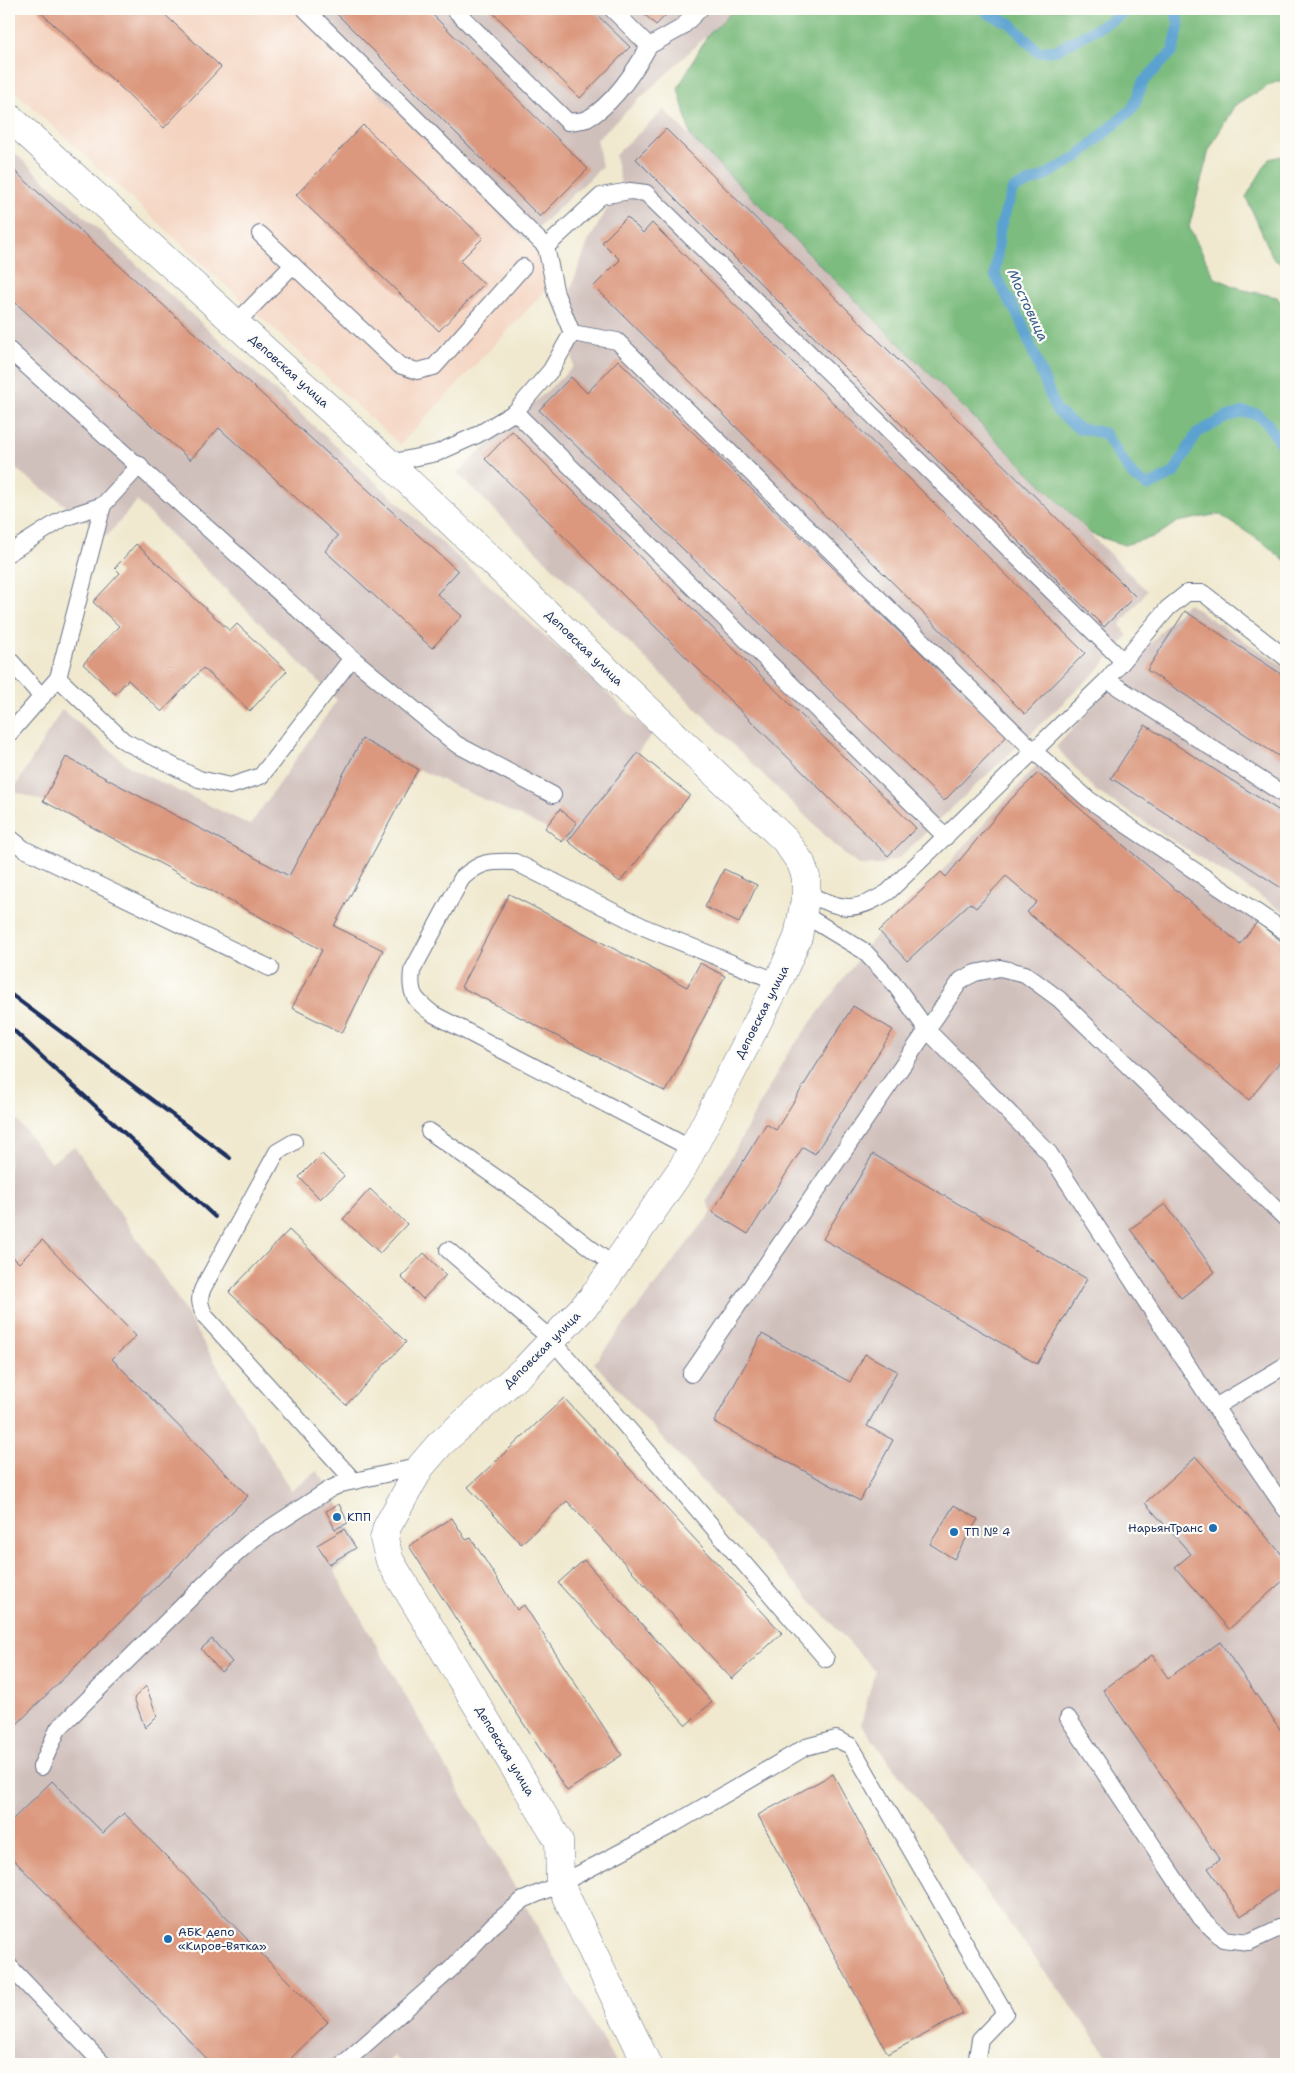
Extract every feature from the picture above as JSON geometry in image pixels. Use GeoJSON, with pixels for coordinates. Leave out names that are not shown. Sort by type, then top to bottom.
{"type":"FeatureCollection","features":[{"type":"Feature","properties":{"kind":"street","name":"Деповская улица"},"geometry":{"type":"LineString","coordinates":[[9,117],[389,463],[785,840],[801,864],[806,877],[805,904],[798,937],[778,982],[683,1167],[593,1298],[525,1369],[440,1444],[421,1466],[392,1515],[384,1539],[385,1549],[390,1561],[559,1841],[560,1884],[647,2064]]}},
{"type":"Feature","properties":{"kind":"lane"},"geometry":{"type":"LineString","coordinates":[[305,9],[546,247],[556,294],[572,333]]}},
{"type":"Feature","properties":{"kind":"lane"},"geometry":{"type":"LineString","coordinates":[[454,9],[568,122],[585,120],[601,109],[636,69],[649,46],[681,28],[700,9]]}},
{"type":"Feature","properties":{"kind":"lane"},"geometry":{"type":"LineString","coordinates":[[612,9],[649,46]]}},
{"type":"Feature","properties":{"kind":"lane"},"geometry":{"type":"LineString","coordinates":[[546,247],[601,196],[630,190],[646,194],[1123,660]]}},
{"type":"Feature","properties":{"kind":"lane"},"geometry":{"type":"LineString","coordinates":[[260,234],[399,365],[417,371],[434,367],[523,267]]}},
{"type":"Feature","properties":{"kind":"lane"},"geometry":{"type":"LineString","coordinates":[[236,323],[293,265]]}},
{"type":"Feature","properties":{"kind":"lane"},"geometry":{"type":"LineString","coordinates":[[389,463],[437,453],[477,435],[514,412],[551,370],[572,333]]}},
{"type":"Feature","properties":{"kind":"lane"},"geometry":{"type":"LineString","coordinates":[[572,333],[618,341],[1034,752],[1088,799],[1286,932]]}},
{"type":"Feature","properties":{"kind":"lane"},"geometry":{"type":"LineString","coordinates":[[9,350],[140,465],[352,658],[456,744],[553,795]]}},
{"type":"Feature","properties":{"kind":"lane"},"geometry":{"type":"LineString","coordinates":[[514,412],[946,837]]}},
{"type":"Feature","properties":{"kind":"lane"},"geometry":{"type":"LineString","coordinates":[[9,734],[58,678],[103,505],[140,465]]}},
{"type":"Feature","properties":{"kind":"lane"},"geometry":{"type":"LineString","coordinates":[[9,554],[64,518],[103,505]]}},
{"type":"Feature","properties":{"kind":"lane"},"geometry":{"type":"LineString","coordinates":[[805,904],[831,904],[851,908],[870,903],[888,892],[1107,680],[1168,608],[1187,593],[1203,594],[1286,658]]}},
{"type":"Feature","properties":{"kind":"lane"},"geometry":{"type":"LineString","coordinates":[[58,678],[124,741],[199,779],[230,786],[261,776],[352,658]]}},
{"type":"Feature","properties":{"kind":"lane"},"geometry":{"type":"LineString","coordinates":[[9,659],[42,697]]}},
{"type":"Feature","properties":{"kind":"lane"},"geometry":{"type":"LineString","coordinates":[[1107,680],[1286,796]]}},
{"type":"Feature","properties":{"kind":"lane"},"geometry":{"type":"LineString","coordinates":[[9,837],[24,849],[270,968]]}},
{"type":"Feature","properties":{"kind":"lane"},"geometry":{"type":"LineString","coordinates":[[692,1149],[433,1014],[417,1001],[410,987],[412,971],[462,878],[474,867],[491,861],[515,862],[646,928],[778,982]]}},
{"type":"Feature","properties":{"kind":"lane"},"geometry":{"type":"LineString","coordinates":[[805,904],[864,951],[893,982],[927,1030],[1049,1153],[1215,1407],[1286,1510]]}},
{"type":"Feature","properties":{"kind":"lane"},"geometry":{"type":"LineString","coordinates":[[691,1374],[961,980],[975,973],[1000,968],[1025,974],[1059,999],[1286,1219]]}},
{"type":"Feature","properties":{"kind":"lane"},"geometry":{"type":"LineString","coordinates":[[429,1131],[527,1199],[615,1267]]}},
{"type":"Feature","properties":{"kind":"lane"},"geometry":{"type":"LineString","coordinates":[[294,1142],[276,1152],[203,1288],[199,1297],[200,1305],[205,1316],[354,1481]]}},
{"type":"Feature","properties":{"kind":"lane"},"geometry":{"type":"LineString","coordinates":[[448,1250],[552,1340],[826,1659]]}},
{"type":"Feature","properties":{"kind":"lane"},"geometry":{"type":"LineString","coordinates":[[1215,1407],[1286,1364]]}},
{"type":"Feature","properties":{"kind":"lane"},"geometry":{"type":"LineString","coordinates":[[41,1767],[58,1729],[226,1563],[253,1539],[330,1489],[354,1481],[421,1466]]}},
{"type":"Feature","properties":{"kind":"lane"},"geometry":{"type":"LineString","coordinates":[[1068,1718],[1206,1923],[1223,1939],[1249,1942],[1286,1925]]}},
{"type":"Feature","properties":{"kind":"lane"},"geometry":{"type":"LineString","coordinates":[[343,2064],[451,1969],[506,1914],[523,1900],[560,1884],[674,1824],[806,1746],[836,1739],[851,1746],[1005,2013],[980,2039],[976,2064]]}},
{"type":"Feature","properties":{"kind":"lane"},"geometry":{"type":"LineString","coordinates":[[9,1966],[103,2064]]}},
{"type":"Feature","properties":{"kind":"shaded area"},"geometry":{"type":"Polygon","coordinates":[[[9,9],[293,9],[542,257],[546,290],[400,445],[9,86],[9,9]]]}},
{"type":"Feature","properties":{"kind":"shaded area"},"geometry":{"type":"Polygon","coordinates":[[[293,9],[735,9],[597,139],[602,167],[525,240],[293,9]]]}},
{"type":"Feature","properties":{"kind":"shaded area"},"geometry":{"type":"Polygon","coordinates":[[[664,110],[1147,591],[1120,625],[1128,636],[1098,670],[899,858],[879,865],[860,866],[844,854],[457,473],[573,367],[571,288],[588,242],[621,185],[615,155],[664,110]]]}},
{"type":"Feature","properties":{"kind":"shaded area"},"geometry":{"type":"Polygon","coordinates":[[[9,148],[652,734],[568,841],[562,842],[545,828],[418,769],[322,950],[43,801],[13,791],[62,709],[131,768],[250,825],[337,700],[137,501],[107,536],[9,464],[9,148]]]}},
{"type":"Feature","properties":{"kind":"shaded area"},"geometry":{"type":"Polygon","coordinates":[[[1187,603],[1286,668],[1286,913],[1096,791],[1056,747],[1187,603]]]}},
{"type":"Feature","properties":{"kind":"shaded area"},"geometry":{"type":"Polygon","coordinates":[[[1037,765],[1286,943],[1286,2064],[1114,2064],[861,1724],[875,1671],[594,1363],[712,1212],[707,1201],[786,1056],[879,931],[941,872],[1037,765]]]}},
{"type":"Feature","properties":{"kind":"shaded area"},"geometry":{"type":"Polygon","coordinates":[[[9,1110],[51,1163],[74,1146],[176,1296],[291,1491],[317,1471],[330,1489],[362,1550],[334,1571],[616,2064],[402,2064],[394,2055],[385,2064],[9,2064],[9,1110]]]}},
{"type":"Feature","properties":{"kind":"green space"},"geometry":{"type":"Polygon","coordinates":[[[735,9],[1286,9],[1286,79],[1271,84],[1234,106],[1209,150],[1189,227],[1215,278],[1244,290],[1277,297],[1286,310],[1286,562],[1265,544],[1219,514],[1177,522],[1156,536],[1124,545],[1091,534],[691,137],[678,88],[707,36],[735,9]]]}},
{"type":"Feature","properties":{"kind":"green space"},"geometry":{"type":"Polygon","coordinates":[[[1286,155],[1286,266],[1274,260],[1246,197],[1269,159],[1286,155]]]}},
{"type":"Feature","properties":{"kind":"building"},"geometry":{"type":"Polygon","coordinates":[[[37,9],[159,9],[221,67],[164,128],[37,9]]]}},
{"type":"Feature","properties":{"kind":"building"},"geometry":{"type":"Polygon","coordinates":[[[332,9],[427,9],[588,169],[540,217],[332,9]]]}},
{"type":"Feature","properties":{"kind":"building"},"geometry":{"type":"Polygon","coordinates":[[[489,9],[591,9],[630,47],[580,98],[489,9]]]}},
{"type":"Feature","properties":{"kind":"building"},"geometry":{"type":"Polygon","coordinates":[[[639,9],[672,9],[656,25],[639,9]]]}},
{"type":"Feature","properties":{"kind":"building"},"geometry":{"type":"Polygon","coordinates":[[[363,125],[483,238],[460,261],[484,284],[439,331],[296,195],[363,125]]]}},
{"type":"Feature","properties":{"kind":"building"},"geometry":{"type":"Polygon","coordinates":[[[666,129],[1135,596],[1104,627],[636,159],[666,129]]]}},
{"type":"Feature","properties":{"kind":"building"},"geometry":{"type":"Polygon","coordinates":[[[9,166],[458,571],[437,594],[462,616],[432,648],[325,551],[338,536],[219,428],[190,460],[9,297],[9,166]]]}},
{"type":"Feature","properties":{"kind":"building"},"geometry":{"type":"Polygon","coordinates":[[[627,217],[643,233],[652,223],[1085,653],[1025,714],[594,286],[620,260],[602,242],[627,217]]]}},
{"type":"Feature","properties":{"kind":"building"},"geometry":{"type":"Polygon","coordinates":[[[618,360],[1007,736],[944,801],[539,410],[571,377],[587,393],[618,360]]]}},
{"type":"Feature","properties":{"kind":"building"},"geometry":{"type":"Polygon","coordinates":[[[512,431],[916,828],[888,856],[485,459],[512,431]]]}},
{"type":"Feature","properties":{"kind":"building"},"geometry":{"type":"Polygon","coordinates":[[[136,544],[230,631],[237,624],[287,671],[250,711],[203,668],[162,712],[128,680],[115,694],[83,664],[119,626],[93,602],[120,573],[115,568],[136,544]]]}},
{"type":"Feature","properties":{"kind":"building"},"geometry":{"type":"Polygon","coordinates":[[[1185,611],[1286,677],[1286,761],[1147,670],[1185,611]]]}},
{"type":"Feature","properties":{"kind":"building"},"geometry":{"type":"Polygon","coordinates":[[[1145,725],[1286,815],[1286,891],[1111,778],[1145,725]]]}},
{"type":"Feature","properties":{"kind":"building"},"geometry":{"type":"Polygon","coordinates":[[[362,739],[418,769],[334,926],[383,950],[342,1033],[292,1008],[322,950],[43,801],[66,757],[289,876],[362,739]]]}},
{"type":"Feature","properties":{"kind":"building"},"geometry":{"type":"Polygon","coordinates":[[[638,753],[690,795],[620,882],[568,841],[638,753]]]}},
{"type":"Feature","properties":{"kind":"building"},"geometry":{"type":"Polygon","coordinates":[[[1038,773],[1240,944],[1257,922],[1286,945],[1286,1054],[1249,1100],[1027,912],[1037,902],[1006,876],[976,908],[970,903],[907,961],[879,931],[941,872],[946,877],[1006,804],[1038,773]]]}},
{"type":"Feature","properties":{"kind":"building"},"geometry":{"type":"Polygon","coordinates":[[[560,809],[577,823],[562,842],[545,828],[560,809]]]}},
{"type":"Feature","properties":{"kind":"building"},"geometry":{"type":"Polygon","coordinates":[[[724,869],[757,885],[739,923],[705,907],[724,869]]]}},
{"type":"Feature","properties":{"kind":"building"},"geometry":{"type":"Polygon","coordinates":[[[509,894],[687,987],[700,963],[725,976],[666,1092],[461,987],[509,894]]]}},
{"type":"Feature","properties":{"kind":"building"},"geometry":{"type":"Polygon","coordinates":[[[853,1006],[893,1030],[815,1154],[803,1147],[748,1234],[712,1212],[766,1124],[776,1130],[853,1006]]]}},
{"type":"Feature","properties":{"kind":"building"},"geometry":{"type":"Polygon","coordinates":[[[322,1154],[344,1176],[320,1199],[299,1177],[322,1154]]]}},
{"type":"Feature","properties":{"kind":"building"},"geometry":{"type":"Polygon","coordinates":[[[873,1154],[1087,1279],[1037,1364],[823,1239],[873,1154]]]}},
{"type":"Feature","properties":{"kind":"building"},"geometry":{"type":"Polygon","coordinates":[[[370,1189],[407,1224],[380,1253],[343,1219],[370,1189]]]}},
{"type":"Feature","properties":{"kind":"building"},"geometry":{"type":"Polygon","coordinates":[[[1165,1204],[1215,1272],[1181,1298],[1130,1229],[1165,1204]]]}},
{"type":"Feature","properties":{"kind":"building"},"geometry":{"type":"Polygon","coordinates":[[[289,1230],[406,1342],[346,1405],[229,1292],[289,1230]]]}},
{"type":"Feature","properties":{"kind":"building"},"geometry":{"type":"Polygon","coordinates":[[[42,1240],[136,1336],[112,1359],[248,1496],[9,1732],[9,1253],[19,1263],[42,1240]]]}},
{"type":"Feature","properties":{"kind":"building"},"geometry":{"type":"Polygon","coordinates":[[[424,1253],[446,1275],[423,1299],[401,1277],[424,1253]]]}},
{"type":"Feature","properties":{"kind":"building"},"geometry":{"type":"Polygon","coordinates":[[[762,1334],[850,1382],[865,1354],[897,1371],[867,1426],[893,1440],[860,1501],[714,1422],[762,1334]]]}},
{"type":"Feature","properties":{"kind":"building"},"geometry":{"type":"Polygon","coordinates":[[[564,1398],[782,1633],[732,1679],[567,1501],[521,1544],[468,1487],[564,1398]]]}},
{"type":"Feature","properties":{"kind":"building","name":"НарьянТранс"},"geometry":{"type":"Polygon","coordinates":[[[1196,1457],[1286,1559],[1286,1578],[1229,1629],[1175,1567],[1191,1554],[1145,1503],[1196,1457]]]}},
{"type":"Feature","properties":{"kind":"building","name":"КПП"},"geometry":{"type":"Polygon","coordinates":[[[339,1504],[348,1523],[335,1529],[326,1511],[339,1504]]]}},
{"type":"Feature","properties":{"kind":"building","name":"ТП № 4"},"geometry":{"type":"Polygon","coordinates":[[[954,1505],[978,1519],[954,1559],[930,1544],[954,1505]]]}},
{"type":"Feature","properties":{"kind":"building"},"geometry":{"type":"Polygon","coordinates":[[[452,1518],[466,1540],[471,1538],[517,1610],[524,1605],[622,1755],[567,1791],[409,1546],[452,1518]]]}},
{"type":"Feature","properties":{"kind":"building"},"geometry":{"type":"Polygon","coordinates":[[[344,1529],[356,1548],[329,1564],[317,1545],[344,1529]]]}},
{"type":"Feature","properties":{"kind":"building"},"geometry":{"type":"Polygon","coordinates":[[[584,1560],[712,1702],[686,1725],[558,1583],[584,1560]]]}},
{"type":"Feature","properties":{"kind":"building"},"geometry":{"type":"Polygon","coordinates":[[[212,1639],[232,1662],[221,1672],[201,1649],[212,1639]]]}},
{"type":"Feature","properties":{"kind":"building"},"geometry":{"type":"Polygon","coordinates":[[[1220,1642],[1286,1738],[1286,1884],[1241,1916],[1208,1868],[1220,1860],[1103,1690],[1152,1655],[1168,1678],[1220,1642]]]}},
{"type":"Feature","properties":{"kind":"building"},"geometry":{"type":"Polygon","coordinates":[[[146,1686],[157,1716],[145,1728],[134,1698],[146,1686]]]}},
{"type":"Feature","properties":{"kind":"building"},"geometry":{"type":"Polygon","coordinates":[[[833,1774],[963,2014],[888,2054],[758,1815],[833,1774]]]}},
{"type":"Feature","properties":{"kind":"building","name":"АБК депо «Киров-Вятка»"},"geometry":{"type":"Polygon","coordinates":[[[52,1781],[103,1833],[124,1813],[328,2022],[285,2064],[212,2064],[9,1855],[9,1823],[52,1781]]]}},
{"type":"Feature","properties":{"kind":"waterway","name":"Мостовица"},"geometry":{"type":"LineString","coordinates":[[984,9],[989,14],[1010,23],[1038,52],[1057,50],[1132,9]]}},
{"type":"Feature","properties":{"kind":"waterway","name":"Мостовица"},"geometry":{"type":"LineString","coordinates":[[1175,9],[1179,25],[1173,51],[1143,82],[1133,108],[1076,158],[1042,177],[1013,189],[1000,228],[995,275],[1021,321],[1056,410],[1078,428],[1104,433],[1133,476],[1148,486],[1174,473],[1197,433],[1227,417],[1244,412],[1257,414],[1267,423],[1286,452]]}},
{"type":"Feature","properties":{"kind":"railway"},"geometry":{"type":"LineString","coordinates":[[9,993],[230,1158]]}},
{"type":"Feature","properties":{"kind":"railway"},"geometry":{"type":"LineString","coordinates":[[9,1026],[215,1217]]}},
{"type":"Feature","properties":{"kind":"place","name":"КПП"},"geometry":{"type":"Point","coordinates":[337,1517]}},
{"type":"Feature","properties":{"kind":"place","name":"НарьянТранс"},"geometry":{"type":"Point","coordinates":[1213,1528]}},
{"type":"Feature","properties":{"kind":"place","name":"ТП № 4"},"geometry":{"type":"Point","coordinates":[954,1532]}},
{"type":"Feature","properties":{"kind":"place","name":"АБК депо «Киров-Вятка»"},"geometry":{"type":"Point","coordinates":[168,1939]}}]}
